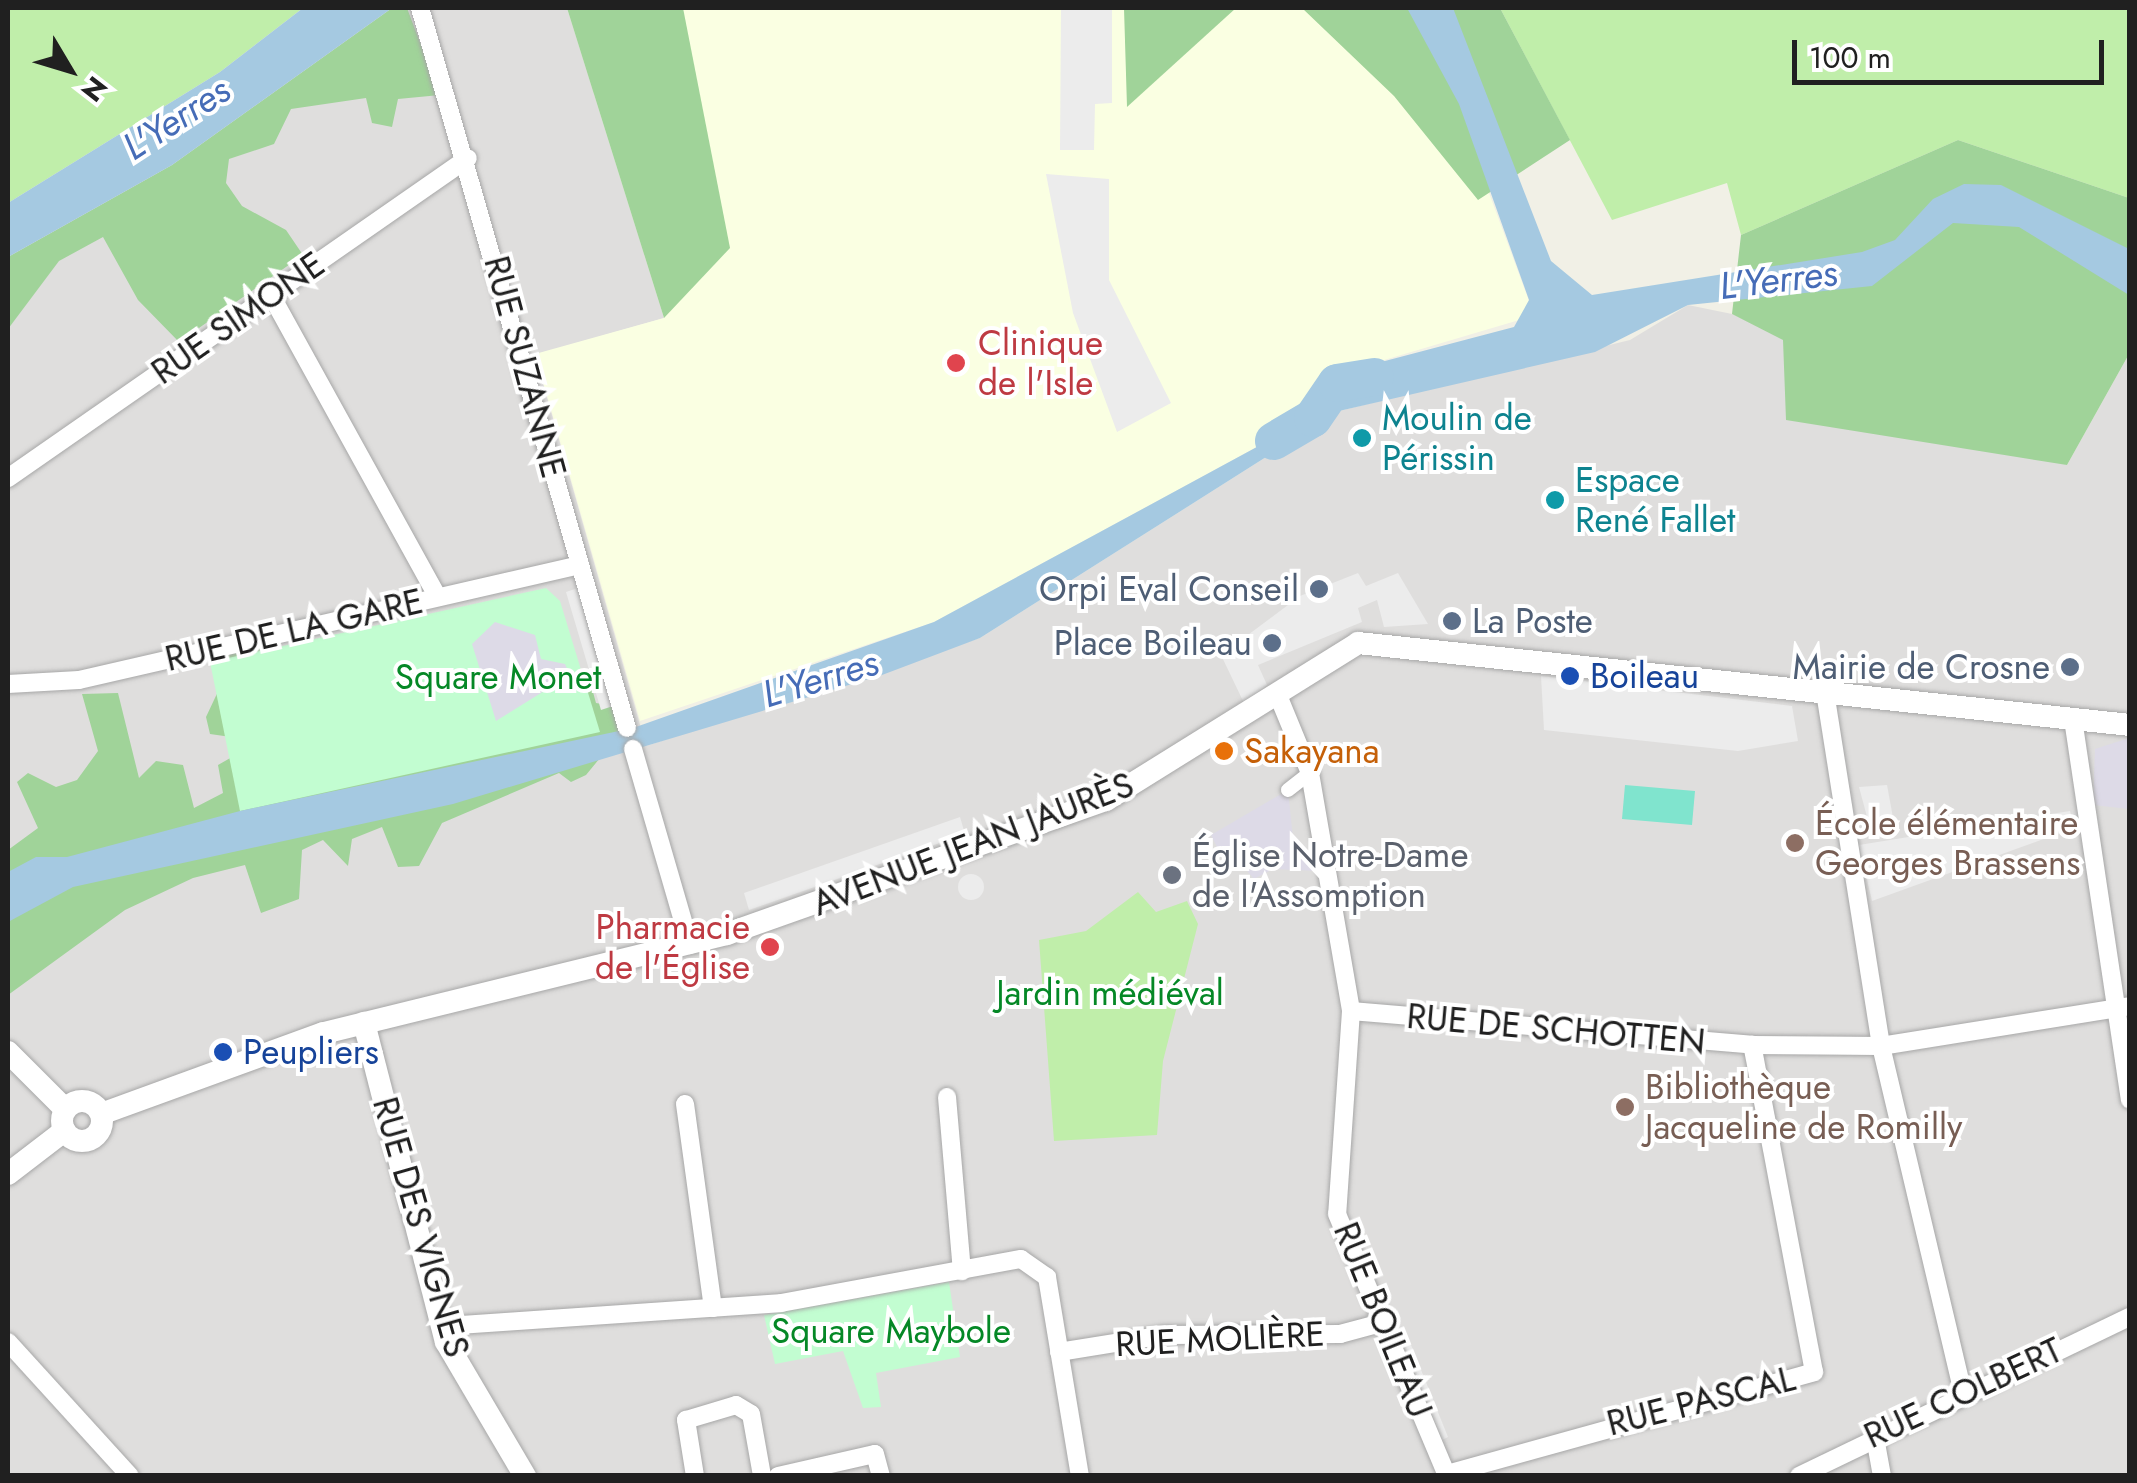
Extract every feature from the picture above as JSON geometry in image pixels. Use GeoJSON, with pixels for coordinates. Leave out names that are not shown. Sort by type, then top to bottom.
{"type":"FeatureCollection","features":[{"type":"Feature","properties":{"kind":"street","name":"RUE SUZANNE"},"geometry":{"type":"LineString","coordinates":[[420,8],[468,158],[627,728]]}},
{"type":"Feature","properties":{"kind":"street","name":"RUE SIMONE"},"geometry":{"type":"LineString","coordinates":[[8,478],[468,158]]}},
{"type":"Feature","properties":{"kind":"street"},"geometry":{"type":"LineString","coordinates":[[271,295],[438,597]]}},
{"type":"Feature","properties":{"kind":"street","name":"RUE DE LA GARE"},"geometry":{"type":"LineString","coordinates":[[8,684],[79,680],[580,565]]}},
{"type":"Feature","properties":{"kind":"street","name":"AVENUE JEAN JAURÈS"},"geometry":{"type":"LineString","coordinates":[[101,1114],[364,1023],[690,945],[1106,800],[1205,747],[1339,648],[1380,642],[2130,725]]}},
{"type":"Feature","properties":{"kind":"street","name":"RUE BOILEAU"},"geometry":{"type":"LineString","coordinates":[[1277,692],[1310,773],[1352,1011],[1336,1214],[1447,1475]]}},
{"type":"Feature","properties":{"kind":"street"},"geometry":{"type":"LineString","coordinates":[[1825,692],[1881,1046],[1963,1392]]}},
{"type":"Feature","properties":{"kind":"street"},"geometry":{"type":"LineString","coordinates":[[2072,719],[2121,1005],[2130,1100]]}},
{"type":"Feature","properties":{"kind":"street"},"geometry":{"type":"LineString","coordinates":[[633,749],[690,945]]}},
{"type":"Feature","properties":{"kind":"street"},"geometry":{"type":"LineString","coordinates":[[1288,790],[1310,773]]}},
{"type":"Feature","properties":{"kind":"street","name":"RUE DE SCHOTTEN"},"geometry":{"type":"LineString","coordinates":[[1352,1011],[1752,1045],[1881,1046],[2121,1005]]}},
{"type":"Feature","properties":{"kind":"street","name":"RUE DES VIGNES"},"geometry":{"type":"LineString","coordinates":[[364,1023],[450,1354],[525,1476]]}},
{"type":"Feature","properties":{"kind":"street","name":"RUE PASCAL"},"geometry":{"type":"LineString","coordinates":[[1447,1475],[1814,1372],[1752,1045]]}},
{"type":"Feature","properties":{"kind":"street"},"geometry":{"type":"LineString","coordinates":[[8,1052],[65,1120],[88,1141],[101,1114],[87,1101],[65,1120],[8,1174]]}},
{"type":"Feature","properties":{"kind":"street"},"geometry":{"type":"LineString","coordinates":[[946,1097],[962,1271]]}},
{"type":"Feature","properties":{"kind":"street"},"geometry":{"type":"LineString","coordinates":[[684,1104],[713,1308]]}},
{"type":"Feature","properties":{"kind":"street"},"geometry":{"type":"LineString","coordinates":[[445,1326],[713,1308],[1036,1263],[1059,1352],[1080,1476]]}},
{"type":"Feature","properties":{"kind":"street","name":"RUE COLBERT"},"geometry":{"type":"LineString","coordinates":[[1799,1476],[1874,1432],[2130,1316]]}},
{"type":"Feature","properties":{"kind":"street","name":"RUE MOLIÈRE"},"geometry":{"type":"LineString","coordinates":[[1059,1352],[1164,1336],[1340,1334],[1380,1323]]}},
{"type":"Feature","properties":{"kind":"street"},"geometry":{"type":"LineString","coordinates":[[8,1342],[130,1476]]}},
{"type":"Feature","properties":{"kind":"street"},"geometry":{"type":"LineString","coordinates":[[695,1476],[686,1420],[736,1405],[751,1414],[762,1476]]}},
{"type":"Feature","properties":{"kind":"street"},"geometry":{"type":"LineString","coordinates":[[1874,1432],[1882,1476]]}},
{"type":"Feature","properties":{"kind":"street"},"geometry":{"type":"LineString","coordinates":[[778,1476],[875,1454],[880,1476]]}},
{"type":"Feature","properties":{"kind":"shaded area"},"geometry":{"type":"Polygon","coordinates":[[[392,8],[567,8],[664,318],[535,355],[646,746],[980,638],[1339,411],[1630,340],[1688,305],[1732,314],[2067,465],[2129,354],[2129,1475],[8,1475],[8,257],[172,165],[392,8]]]}},
{"type":"Feature","properties":{"kind":"shaded area","name":"Clinique de l'Isle"},"geometry":{"type":"Polygon","coordinates":[[[586,8],[1407,8],[1489,193],[1529,301],[1526,318],[1347,371],[1333,379],[1327,409],[934,622],[640,721],[535,354],[664,318],[586,8]]]}},
{"type":"Feature","properties":{"kind":"shaded area"},"geometry":{"type":"Polygon","coordinates":[[[1061,8],[1112,8],[1112,103],[1095,104],[1094,150],[1060,150],[1061,8]]]}},
{"type":"Feature","properties":{"kind":"shaded area"},"geometry":{"type":"Polygon","coordinates":[[[1046,174],[1109,179],[1109,280],[1171,403],[1117,432],[1073,313],[1046,174]]]}},
{"type":"Feature","properties":{"kind":"shaded area","name":"Place Boileau"},"geometry":{"type":"Polygon","coordinates":[[[1358,573],[1366,586],[1398,573],[1428,624],[1384,627],[1377,600],[1358,608],[1362,622],[1258,665],[1267,685],[1244,703],[1221,655],[1300,596],[1358,573]]]}},
{"type":"Feature","properties":{"kind":"shaded area"},"geometry":{"type":"Polygon","coordinates":[[[581,587],[616,705],[601,710],[566,592],[581,587]]]}},
{"type":"Feature","properties":{"kind":"shaded area"},"geometry":{"type":"Polygon","coordinates":[[[495,622],[535,635],[541,659],[565,664],[570,675],[496,721],[472,644],[495,622]]]}},
{"type":"Feature","properties":{"kind":"shaded area"},"geometry":{"type":"Polygon","coordinates":[[[1541,676],[1792,706],[1798,741],[1738,751],[1544,730],[1541,676]]]}},
{"type":"Feature","properties":{"kind":"shaded area"},"geometry":{"type":"Polygon","coordinates":[[[2129,738],[2129,809],[2093,805],[2095,749],[2129,738]]]}},
{"type":"Feature","properties":{"kind":"shaded area"},"geometry":{"type":"Polygon","coordinates":[[[1625,785],[1695,791],[1692,825],[1622,819],[1625,785]]]}},
{"type":"Feature","properties":{"kind":"shaded area"},"geometry":{"type":"Polygon","coordinates":[[[1887,785],[1896,834],[1873,839],[1859,787],[1887,785]]]}},
{"type":"Feature","properties":{"kind":"shaded area"},"geometry":{"type":"Polygon","coordinates":[[[1288,790],[1295,858],[1319,853],[1319,871],[1273,869],[1254,879],[1236,858],[1225,863],[1211,835],[1288,790]]]}},
{"type":"Feature","properties":{"kind":"shaded area"},"geometry":{"type":"Polygon","coordinates":[[[2070,811],[2074,828],[1872,901],[1859,845],[2070,811]]]}},
{"type":"Feature","properties":{"kind":"shaded area"},"geometry":{"type":"Polygon","coordinates":[[[960,817],[965,834],[749,910],[744,893],[960,817]]]}},
{"type":"Feature","properties":{"kind":"shaded area"},"geometry":{"type":"Polygon","coordinates":[[[971,874],[980,878],[984,887],[980,896],[971,900],[962,896],[958,887],[962,878],[971,874]]]}},
{"type":"Feature","properties":{"kind":"shaded area"},"geometry":{"type":"Polygon","coordinates":[[[386,1068],[413,1146],[408,1155],[386,1068]]]}},
{"type":"Feature","properties":{"kind":"shaded area"},"geometry":{"type":"Polygon","coordinates":[[[1407,1335],[1448,1437],[1442,1440],[1401,1338],[1407,1335]]]}},
{"type":"Feature","properties":{"kind":"green space"},"geometry":{"type":"Polygon","coordinates":[[[8,8],[303,8],[220,72],[8,203],[8,8]]]}},
{"type":"Feature","properties":{"kind":"green space"},"geometry":{"type":"Polygon","coordinates":[[[392,8],[407,8],[440,95],[398,99],[392,127],[372,123],[366,98],[291,109],[274,144],[229,159],[226,183],[242,206],[286,230],[303,255],[179,342],[138,300],[103,237],[59,261],[8,329],[8,257],[172,165],[392,8]]]}},
{"type":"Feature","properties":{"kind":"green space"},"geometry":{"type":"Polygon","coordinates":[[[567,8],[683,8],[730,248],[664,318],[567,8]]]}},
{"type":"Feature","properties":{"kind":"green space"},"geometry":{"type":"Polygon","coordinates":[[[1124,8],[1236,8],[1127,107],[1124,8]]]}},
{"type":"Feature","properties":{"kind":"green space"},"geometry":{"type":"Polygon","coordinates":[[[1302,8],[1500,8],[1570,140],[1478,200],[1394,96],[1302,8]]]}},
{"type":"Feature","properties":{"kind":"green space"},"geometry":{"type":"Polygon","coordinates":[[[1500,8],[2129,8],[2129,198],[1958,140],[1741,235],[1727,183],[1612,220],[1500,8]]]}},
{"type":"Feature","properties":{"kind":"green space"},"geometry":{"type":"Polygon","coordinates":[[[1958,140],[2129,198],[2129,354],[2067,465],[1786,420],[1783,340],[1732,314],[1741,235],[1958,140]]]}},
{"type":"Feature","properties":{"kind":"green space","name":"Square Monet"},"geometry":{"type":"Polygon","coordinates":[[[546,588],[560,601],[600,732],[240,811],[210,662],[546,588]]]}},
{"type":"Feature","properties":{"kind":"green space"},"geometry":{"type":"Polygon","coordinates":[[[260,647],[570,683],[588,674],[596,703],[618,707],[623,730],[586,775],[571,782],[559,773],[442,823],[419,866],[398,867],[382,827],[352,839],[348,866],[323,840],[302,850],[299,899],[261,913],[245,865],[193,878],[125,910],[8,995],[8,850],[38,828],[17,782],[28,773],[56,787],[77,780],[98,751],[82,694],[118,693],[139,778],[156,761],[183,765],[194,808],[223,793],[218,765],[239,753],[231,737],[210,734],[206,717],[222,683],[206,658],[260,647]]]}},
{"type":"Feature","properties":{"kind":"green space","name":"Jardin médiéval"},"geometry":{"type":"Polygon","coordinates":[[[1138,892],[1156,912],[1187,901],[1198,924],[1163,1061],[1157,1135],[1054,1141],[1039,940],[1086,931],[1138,892]]]}},
{"type":"Feature","properties":{"kind":"green space","name":"Square Maybole"},"geometry":{"type":"Polygon","coordinates":[[[949,1282],[960,1357],[876,1373],[881,1407],[863,1408],[843,1351],[775,1364],[764,1315],[949,1282]]]}},
{"type":"Feature","properties":{"kind":"water"},"geometry":{"type":"Polygon","coordinates":[[[303,8],[392,8],[172,165],[8,257],[8,203],[220,72],[303,8]]]}},
{"type":"Feature","properties":{"kind":"water"},"geometry":{"type":"Polygon","coordinates":[[[1407,8],[1453,8],[1551,261],[1592,295],[1862,252],[1895,240],[1933,199],[1964,184],[2001,185],[2129,249],[2129,295],[2019,227],[1953,223],[1872,286],[1688,305],[1595,352],[1339,411],[980,638],[882,675],[453,804],[73,887],[8,922],[8,872],[36,857],[67,857],[240,811],[633,728],[934,622],[1327,409],[1333,379],[1347,371],[1514,327],[1529,300],[1459,104],[1407,8]]]}},
{"type":"Feature","properties":{"kind":"waterway","name":"L'Yerres"},"geometry":{"type":"LineString","coordinates":[[1274,441],[1313,418],[1337,383],[1375,377]]}},
{"type":"Feature","properties":{"kind":"place","name":"Clinique de l'Isle"},"geometry":{"type":"Point","coordinates":[956,363]}},
{"type":"Feature","properties":{"kind":"place","name":"Moulin de Périssin"},"geometry":{"type":"Point","coordinates":[1362,438]}},
{"type":"Feature","properties":{"kind":"place","name":"Espace René Fallet"},"geometry":{"type":"Point","coordinates":[1555,500]}},
{"type":"Feature","properties":{"kind":"place","name":"Orpi Eval Conseil"},"geometry":{"type":"Point","coordinates":[1319,589]}},
{"type":"Feature","properties":{"kind":"place","name":"La Poste"},"geometry":{"type":"Point","coordinates":[1452,621]}},
{"type":"Feature","properties":{"kind":"place","name":"Place Boileau"},"geometry":{"type":"Point","coordinates":[1272,643]}},
{"type":"Feature","properties":{"kind":"place","name":"Mairie de Crosne"},"geometry":{"type":"Point","coordinates":[2070,667]}},
{"type":"Feature","properties":{"kind":"place","name":"Boileau"},"geometry":{"type":"Point","coordinates":[1570,676]}},
{"type":"Feature","properties":{"kind":"place","name":"Sakayana"},"geometry":{"type":"Point","coordinates":[1224,751]}},
{"type":"Feature","properties":{"kind":"place","name":"École élémentaire Georges Brassens"},"geometry":{"type":"Point","coordinates":[1795,843]}},
{"type":"Feature","properties":{"kind":"place","name":"Église Notre-Dame de l'Assomption"},"geometry":{"type":"Point","coordinates":[1172,875]}},
{"type":"Feature","properties":{"kind":"place","name":"Pharmacie de l'Église"},"geometry":{"type":"Point","coordinates":[770,947]}},
{"type":"Feature","properties":{"kind":"place","name":"Peupliers"},"geometry":{"type":"Point","coordinates":[223,1052]}},
{"type":"Feature","properties":{"kind":"place","name":"Bibliothèque Jacqueline de Romilly"},"geometry":{"type":"Point","coordinates":[1625,1107]}}]}
